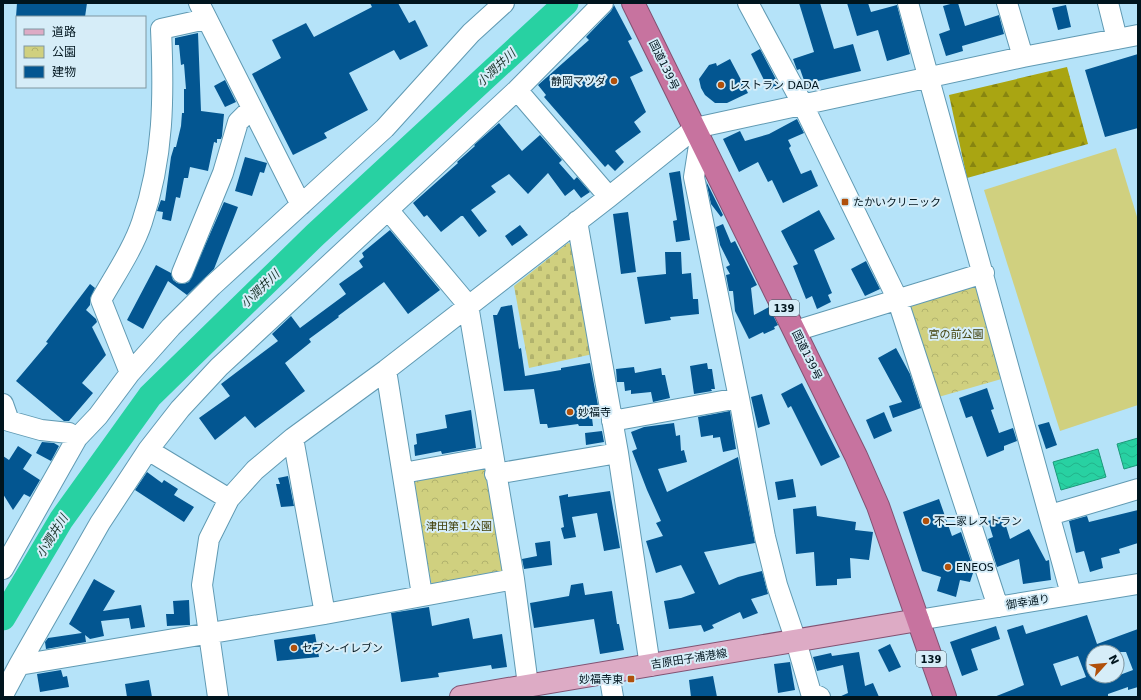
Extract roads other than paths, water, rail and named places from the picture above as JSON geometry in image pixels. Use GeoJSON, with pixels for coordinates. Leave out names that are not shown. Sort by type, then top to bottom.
{"type":"FeatureCollection","features":[{"type":"Feature","properties":{"kind":"highway","name":"国道139号"},"geometry":{"type":"LineString","coordinates":[[633,3],[856,456],[878,506],[945,697]]}},
{"type":"Feature","properties":{"kind":"main road","name":"吉原田子浦港線"},"geometry":{"type":"LineString","coordinates":[[461,697],[918,620]]}},
{"type":"Feature","properties":{"kind":"street"},"geometry":{"type":"LineString","coordinates":[[3,569],[77,438],[98,416],[130,373],[212,286],[385,128],[471,33],[504,3]]}},
{"type":"Feature","properties":{"kind":"street"},"geometry":{"type":"LineString","coordinates":[[3,696],[18,665],[100,523],[148,450],[180,409],[220,367],[517,90],[603,3]]}},
{"type":"Feature","properties":{"kind":"street"},"geometry":{"type":"LineString","coordinates":[[748,3],[802,103],[897,298],[998,607]]}},
{"type":"Feature","properties":{"kind":"street"},"geometry":{"type":"LineString","coordinates":[[908,3],[984,273],[1071,594]]}},
{"type":"Feature","properties":{"kind":"street"},"geometry":{"type":"LineString","coordinates":[[1007,3],[1023,57]]}},
{"type":"Feature","properties":{"kind":"street"},"geometry":{"type":"LineString","coordinates":[[1108,3],[1117,39]]}},
{"type":"Feature","properties":{"kind":"street"},"geometry":{"type":"LineString","coordinates":[[130,373],[101,300],[142,223],[152,186],[162,132],[164,88],[161,29],[202,11],[301,205]]}},
{"type":"Feature","properties":{"kind":"street"},"geometry":{"type":"LineString","coordinates":[[218,697],[202,585],[209,539],[229,499],[255,470],[293,438],[386,370],[609,197],[697,134],[802,103],[1138,34]]}},
{"type":"Feature","properties":{"kind":"street"},"geometry":{"type":"LineString","coordinates":[[517,90],[609,197]]}},
{"type":"Feature","properties":{"kind":"street"},"geometry":{"type":"LineString","coordinates":[[182,273],[223,173],[238,122],[252,109]]}},
{"type":"Feature","properties":{"kind":"street"},"geometry":{"type":"LineString","coordinates":[[697,134],[694,177],[739,398],[765,537],[777,585],[796,641],[812,696]]}},
{"type":"Feature","properties":{"kind":"street"},"geometry":{"type":"LineString","coordinates":[[389,211],[468,305],[514,579],[528,686]]}},
{"type":"Feature","properties":{"kind":"street"},"geometry":{"type":"LineString","coordinates":[[578,221],[618,453],[650,666]]}},
{"type":"Feature","properties":{"kind":"street"},"geometry":{"type":"LineString","coordinates":[[795,331],[897,298],[984,273]]}},
{"type":"Feature","properties":{"kind":"street"},"geometry":{"type":"LineString","coordinates":[[386,370],[422,595]]}},
{"type":"Feature","properties":{"kind":"street"},"geometry":{"type":"LineString","coordinates":[[612,421],[739,398]]}},
{"type":"Feature","properties":{"kind":"street"},"geometry":{"type":"LineString","coordinates":[[3,404],[9,421],[41,430],[70,433],[77,438]]}},
{"type":"Feature","properties":{"kind":"street"},"geometry":{"type":"LineString","coordinates":[[293,438],[325,614]]}},
{"type":"Feature","properties":{"kind":"street"},"geometry":{"type":"LineString","coordinates":[[148,450],[229,499]]}},
{"type":"Feature","properties":{"kind":"street"},"geometry":{"type":"LineString","coordinates":[[403,473],[494,466],[618,453]]}},
{"type":"Feature","properties":{"kind":"street"},"geometry":{"type":"LineString","coordinates":[[1050,515],[1138,489]]}},
{"type":"Feature","properties":{"kind":"street"},"geometry":{"type":"LineString","coordinates":[[18,665],[325,614],[514,579]]}},
{"type":"Feature","properties":{"kind":"street","name":"御幸通り"},"geometry":{"type":"LineString","coordinates":[[918,620],[1138,584]]}},
{"type":"Feature","properties":{"kind":"street"},"geometry":{"type":"LineString","coordinates":[[609,673],[613,697]]}},
{"type":"Feature","properties":{"kind":"water"},"geometry":{"type":"Polygon","coordinates":[[[1138,438],[1138,465],[1124,469],[1117,444],[1138,438]]]}},
{"type":"Feature","properties":{"kind":"water"},"geometry":{"type":"Polygon","coordinates":[[[1098,449],[1106,477],[1061,490],[1053,462],[1098,449]]]}},
{"type":"Feature","properties":{"kind":"waterway","name":"小潤井川"},"geometry":{"type":"LineString","coordinates":[[3,618],[61,520],[150,396],[315,235],[566,3]]}},
{"type":"Feature","properties":{"kind":"place","name":"静岡マツダ"},"geometry":{"type":"Point","coordinates":[614,81]}},
{"type":"Feature","properties":{"kind":"place","name":"レストラン DADA"},"geometry":{"type":"Point","coordinates":[721,85]}},
{"type":"Feature","properties":{"kind":"place","name":"たかいクリニック"},"geometry":{"type":"Point","coordinates":[845,202]}},
{"type":"Feature","properties":{"kind":"place","name":"妙福寺"},"geometry":{"type":"Point","coordinates":[570,412]}},
{"type":"Feature","properties":{"kind":"place","name":"不二家レストラン"},"geometry":{"type":"Point","coordinates":[926,521]}},
{"type":"Feature","properties":{"kind":"place","name":"ENEOS"},"geometry":{"type":"Point","coordinates":[948,567]}},
{"type":"Feature","properties":{"kind":"place","name":"セブン-イレブン"},"geometry":{"type":"Point","coordinates":[294,648]}},
{"type":"Feature","properties":{"kind":"place","name":"妙福寺東"},"geometry":{"type":"Point","coordinates":[631,679]}},
{"type":"Feature","properties":{"kind":"park label","name":"宮の前公園"},"geometry":{"type":"Point","coordinates":[956,334]}},
{"type":"Feature","properties":{"kind":"park label","name":"津田第１公園"},"geometry":{"type":"Point","coordinates":[459,526]}}]}
